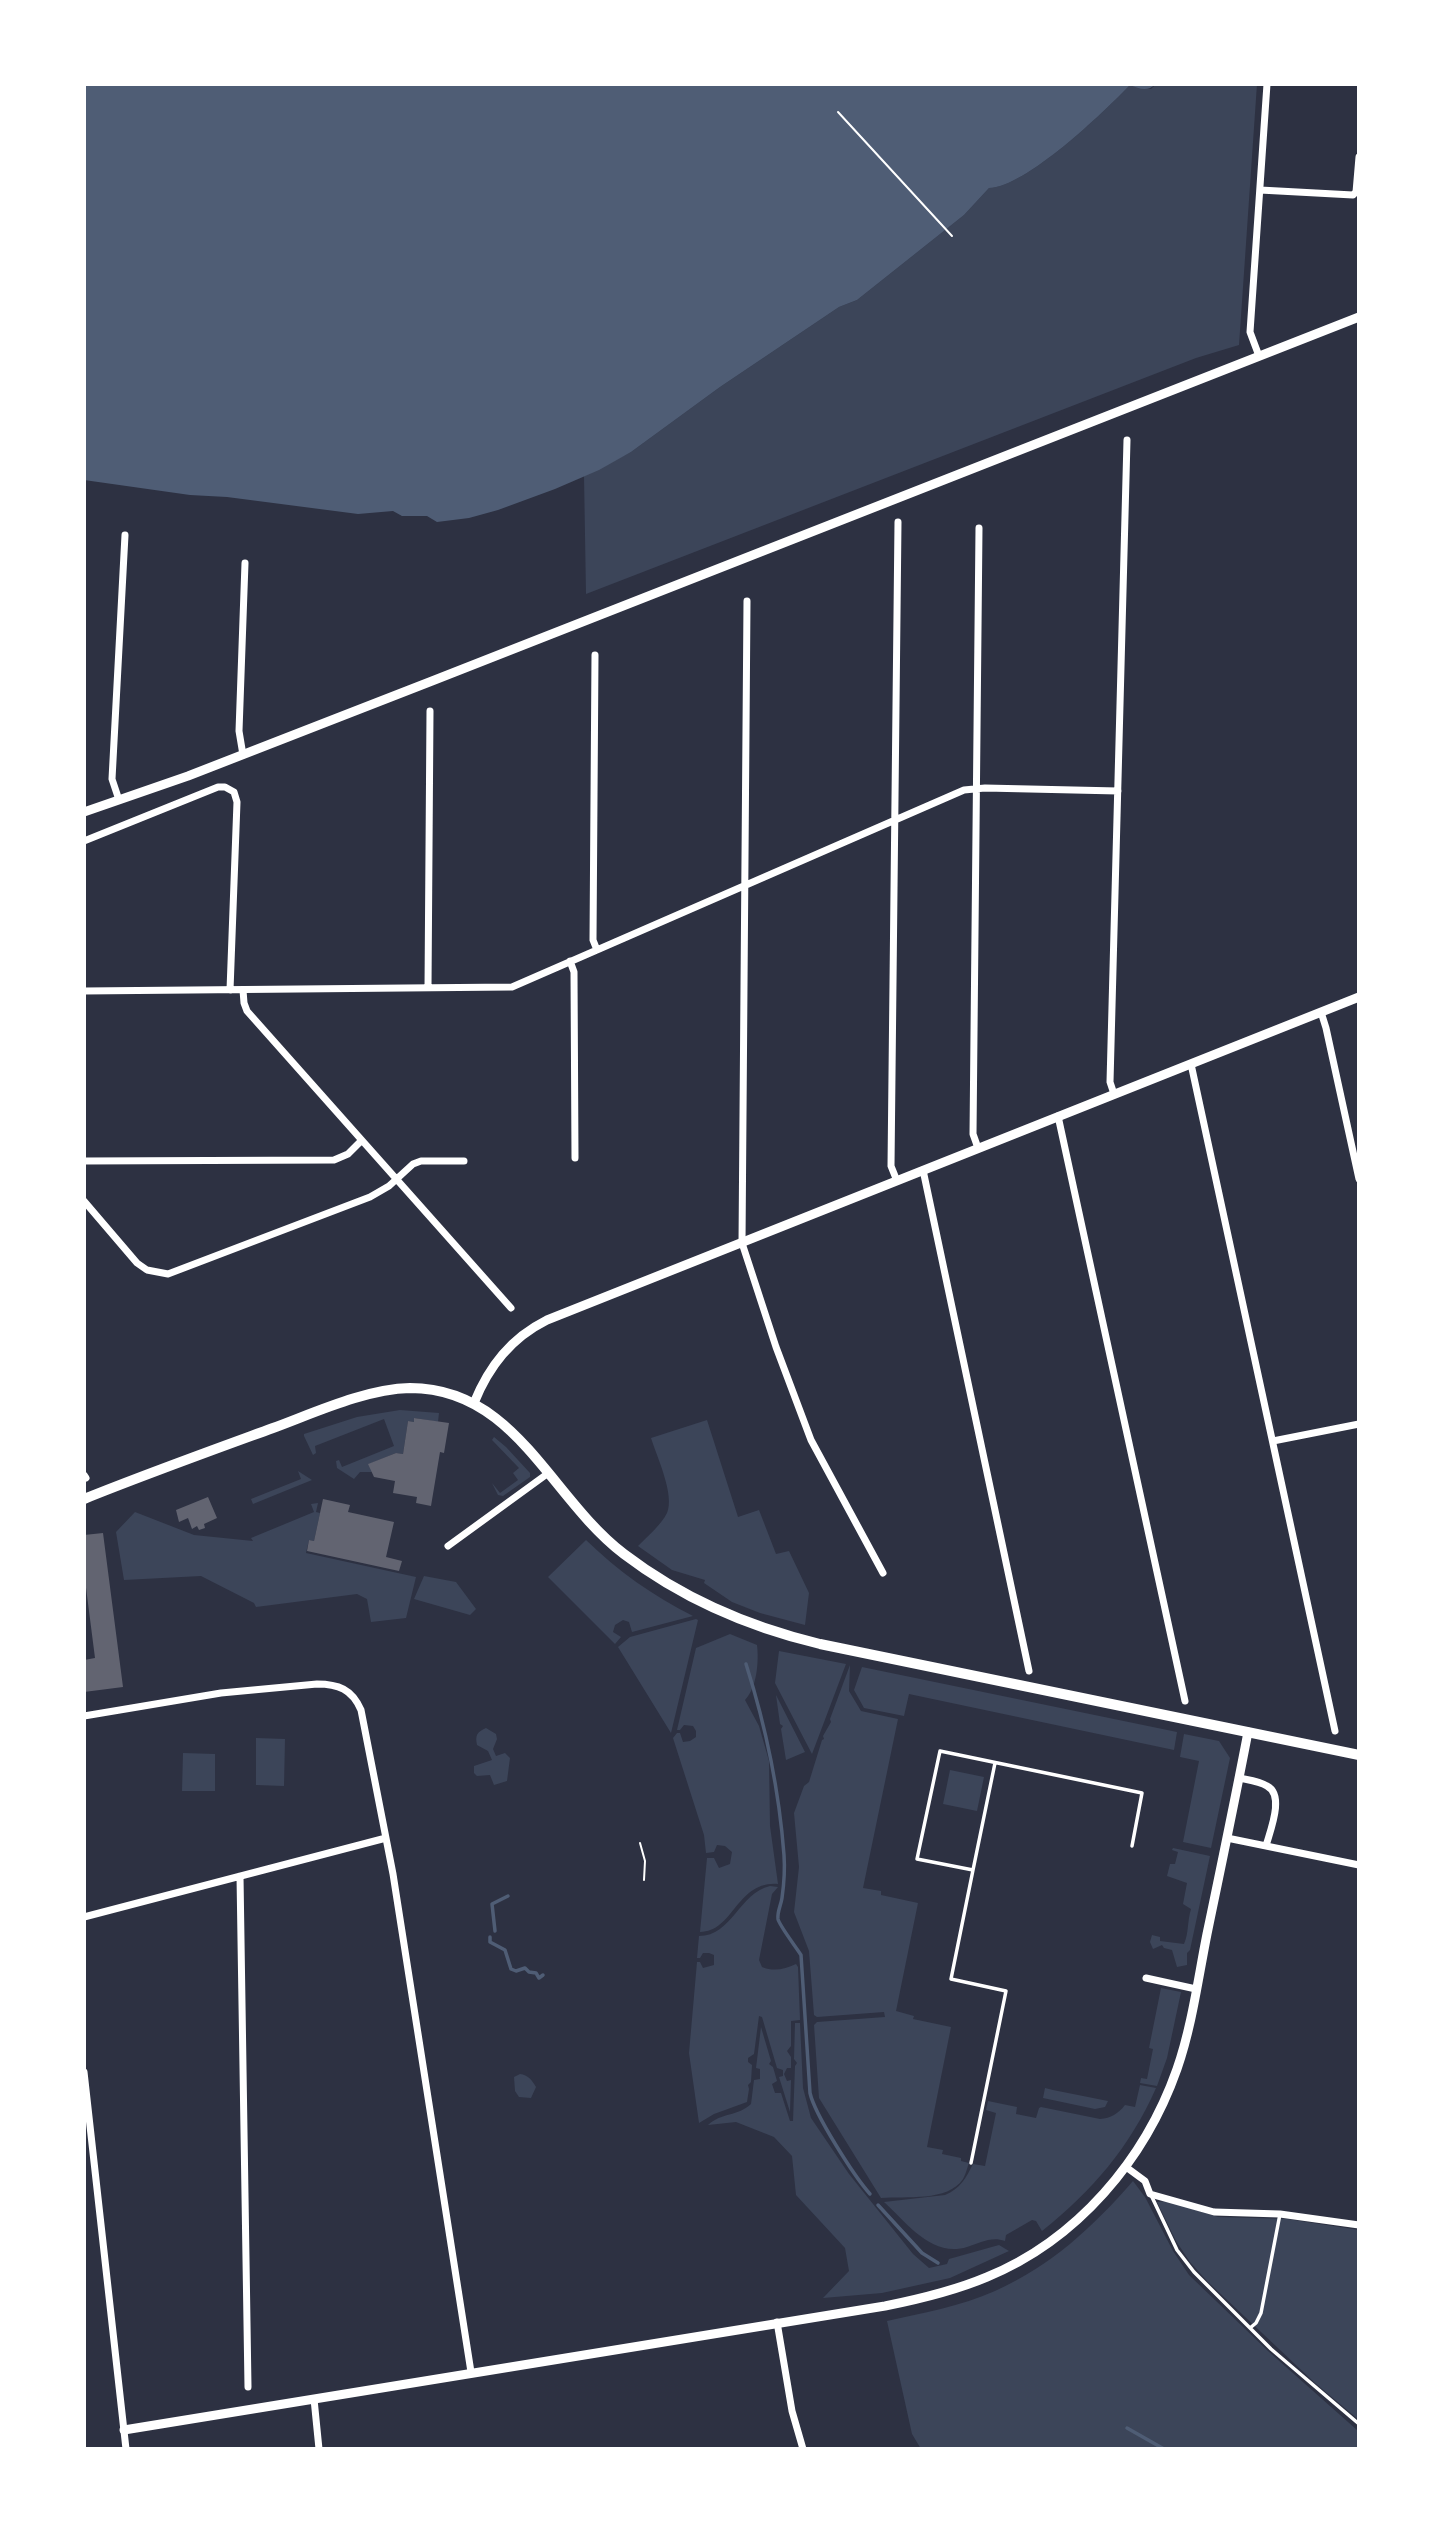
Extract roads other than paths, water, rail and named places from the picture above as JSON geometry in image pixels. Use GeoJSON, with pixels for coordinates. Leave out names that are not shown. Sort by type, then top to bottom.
{"type":"FeatureCollection","features":[{"type":"Feature","properties":{"kind":"main road"},"geometry":{"type":"LineString","coordinates":[[84,1499],[309,1413],[383,1391],[412,1388],[433,1390],[474,1403],[498,1418],[521,1439],[589,1522],[623,1554],[707,1606],[740,1620],[778,1634],[820,1644],[1359,1755]]}},
{"type":"Feature","properties":{"kind":"street"},"geometry":{"type":"LineString","coordinates":[[1259,356],[1250,332],[1267,84]]}},
{"type":"Feature","properties":{"kind":"street"},"geometry":{"type":"LineString","coordinates":[[1260,190],[1353,195],[1357,187],[1359,157]]}},
{"type":"Feature","properties":{"kind":"street"},"geometry":{"type":"LineString","coordinates":[[84,812],[243,755],[1359,317]]}},
{"type":"Feature","properties":{"kind":"street"},"geometry":{"type":"LineString","coordinates":[[1114,1094],[1110,1082],[1128,440]]}},
{"type":"Feature","properties":{"kind":"street"},"geometry":{"type":"LineString","coordinates":[[897,1181],[891,1166],[898,523]]}},
{"type":"Feature","properties":{"kind":"street"},"geometry":{"type":"LineString","coordinates":[[978,1148],[973,1134],[979,528]]}},
{"type":"Feature","properties":{"kind":"street"},"geometry":{"type":"LineString","coordinates":[[119,800],[112,779],[125,535]]}},
{"type":"Feature","properties":{"kind":"street"},"geometry":{"type":"LineString","coordinates":[[243,755],[239,731],[245,563]]}},
{"type":"Feature","properties":{"kind":"street"},"geometry":{"type":"LineString","coordinates":[[747,601],[742,1243],[776,1347],[811,1440],[883,1573]]}},
{"type":"Feature","properties":{"kind":"street"},"geometry":{"type":"LineString","coordinates":[[595,655],[593,940],[597,950]]}},
{"type":"Feature","properties":{"kind":"street"},"geometry":{"type":"LineString","coordinates":[[428,988],[430,711]]}},
{"type":"Feature","properties":{"kind":"street"},"geometry":{"type":"LineString","coordinates":[[84,841],[218,787],[234,792],[237,802],[230,990]]}},
{"type":"Feature","properties":{"kind":"street"},"geometry":{"type":"LineString","coordinates":[[84,991],[512,987],[964,790],[1118,791]]}},
{"type":"Feature","properties":{"kind":"street"},"geometry":{"type":"LineString","coordinates":[[570,961],[574,972],[575,1158]]}},
{"type":"Feature","properties":{"kind":"street"},"geometry":{"type":"LineString","coordinates":[[243,990],[247,1011],[511,1308]]}},
{"type":"Feature","properties":{"kind":"street"},"geometry":{"type":"LineString","coordinates":[[474,1403],[482,1382],[500,1356],[516,1339],[534,1327],[1359,997]]}},
{"type":"Feature","properties":{"kind":"street"},"geometry":{"type":"LineString","coordinates":[[1321,1012],[1359,1179]]}},
{"type":"Feature","properties":{"kind":"street"},"geometry":{"type":"LineString","coordinates":[[1191,1064],[1335,1731]]}},
{"type":"Feature","properties":{"kind":"street"},"geometry":{"type":"LineString","coordinates":[[1058,1116],[1185,1701]]}},
{"type":"Feature","properties":{"kind":"street"},"geometry":{"type":"LineString","coordinates":[[84,1161],[334,1160],[348,1154],[361,1141]]}},
{"type":"Feature","properties":{"kind":"street"},"geometry":{"type":"LineString","coordinates":[[84,1201],[137,1263],[147,1270],[168,1274],[363,1200],[383,1190],[413,1164],[421,1161],[464,1161]]}},
{"type":"Feature","properties":{"kind":"street"},"geometry":{"type":"LineString","coordinates":[[923,1170],[1030,1671]]}},
{"type":"Feature","properties":{"kind":"street"},"geometry":{"type":"LineString","coordinates":[[1273,1441],[1359,1424]]}},
{"type":"Feature","properties":{"kind":"street"},"geometry":{"type":"LineString","coordinates":[[449,1546],[547,1474]]}},
{"type":"Feature","properties":{"kind":"street"},"geometry":{"type":"LineString","coordinates":[[84,1716],[159,1702],[332,1684],[350,1693],[361,1710],[386,1838],[471,2372]]}},
{"type":"Feature","properties":{"kind":"street"},"geometry":{"type":"LineString","coordinates":[[124,2430],[911,2301],[953,2290],[989,2276],[1050,2241],[1080,2218],[1126,2167],[1147,2135],[1167,2095],[1184,2045],[1248,1732]]}},
{"type":"Feature","properties":{"kind":"street"},"geometry":{"type":"LineString","coordinates":[[1239,1778],[1266,1784],[1274,1793],[1276,1804],[1266,1846]]}},
{"type":"Feature","properties":{"kind":"street"},"geometry":{"type":"LineString","coordinates":[[84,1917],[386,1838]]}},
{"type":"Feature","properties":{"kind":"street"},"geometry":{"type":"LineString","coordinates":[[1227,1838],[1359,1865]]}},
{"type":"Feature","properties":{"kind":"street"},"geometry":{"type":"LineString","coordinates":[[240,1876],[248,2387]]}},
{"type":"Feature","properties":{"kind":"street"},"geometry":{"type":"LineString","coordinates":[[1146,1978],[1196,1989]]}},
{"type":"Feature","properties":{"kind":"street"},"geometry":{"type":"LineString","coordinates":[[84,2072],[126,2449]]}},
{"type":"Feature","properties":{"kind":"street"},"geometry":{"type":"LineString","coordinates":[[1126,2167],[1145,2181],[1150,2194],[1214,2212],[1280,2214],[1359,2225]]}},
{"type":"Feature","properties":{"kind":"street"},"geometry":{"type":"LineString","coordinates":[[777,2322],[792,2411],[803,2449]]}},
{"type":"Feature","properties":{"kind":"street"},"geometry":{"type":"LineString","coordinates":[[314,2399],[319,2449]]}},
{"type":"Feature","properties":{"kind":"lane"},"geometry":{"type":"LineString","coordinates":[[973,1870],[917,1859],[940,1751],[1142,1793],[1132,1846]]}},
{"type":"Feature","properties":{"kind":"lane"},"geometry":{"type":"LineString","coordinates":[[971,2163],[1006,1991],[951,1979],[995,1762]]}},
{"type":"Feature","properties":{"kind":"lane"},"geometry":{"type":"LineString","coordinates":[[1150,2194],[1177,2250],[1194,2272],[1250,2328],[1359,2424]]}},
{"type":"Feature","properties":{"kind":"lane"},"geometry":{"type":"LineString","coordinates":[[1250,2328],[1256,2323],[1261,2312],[1280,2214]]}},
{"type":"Feature","properties":{"kind":"waterway"},"geometry":{"type":"LineString","coordinates":[[746,1664],[760,1711],[779,1806],[784,1866],[778,1919],[801,1955],[810,2093],[819,2116],[836,2145],[870,2194]]}},
{"type":"Feature","properties":{"kind":"waterway"},"geometry":{"type":"LineString","coordinates":[[495,1931],[492,1904],[508,1896]]}},
{"type":"Feature","properties":{"kind":"waterway"},"geometry":{"type":"LineString","coordinates":[[490,1937],[490,1942],[505,1950],[511,1969],[516,1971],[525,1968],[536,1973],[539,1978],[543,1975]]}},
{"type":"Feature","properties":{"kind":"waterway"},"geometry":{"type":"LineString","coordinates":[[878,2205],[922,2253],[938,2263]]}},
{"type":"Feature","properties":{"kind":"waterway"},"geometry":{"type":"LineString","coordinates":[[1127,2428],[1164,2449]]}}]}
